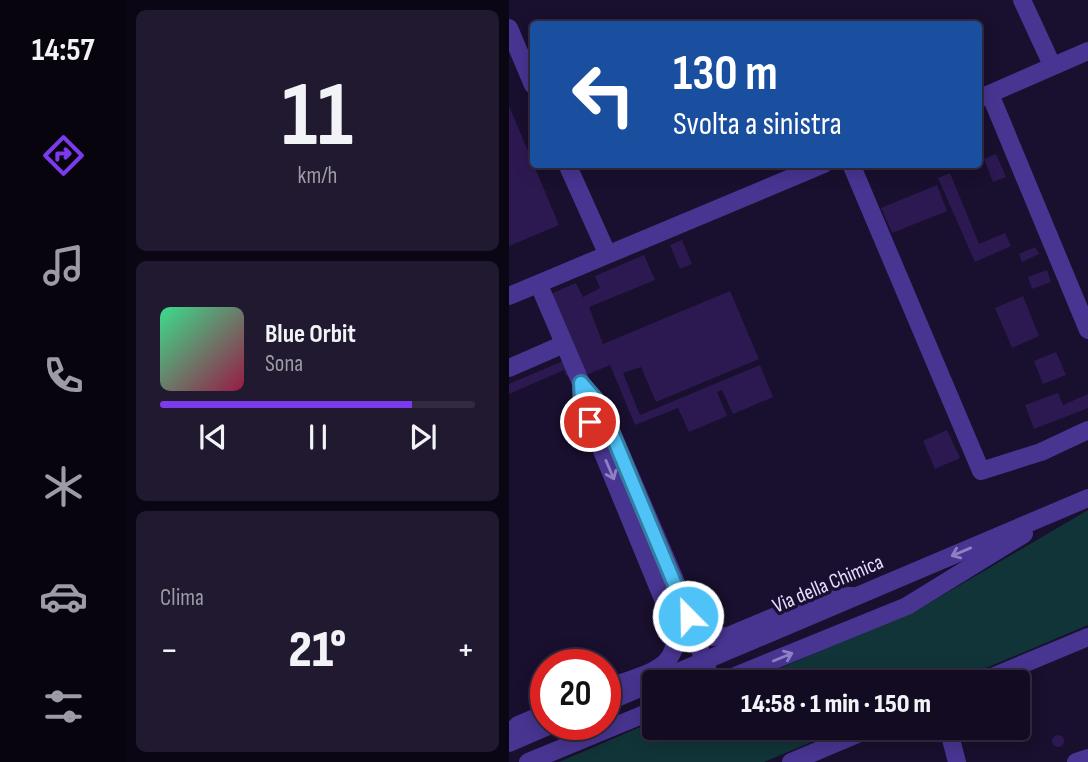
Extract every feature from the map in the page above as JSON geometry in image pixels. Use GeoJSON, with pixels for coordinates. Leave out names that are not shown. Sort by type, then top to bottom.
{"type":"FeatureCollection","features":[{"type":"Feature","properties":{"kind":"lane"},"geometry":{"type":"LineString","coordinates":[[1022,0],[1052,65]]}},
{"type":"Feature","properties":{"kind":"lane"},"geometry":{"type":"LineString","coordinates":[[509,28],[530,78]]}},
{"type":"Feature","properties":{"kind":"lane"},"geometry":{"type":"LineString","coordinates":[[1088,51],[984,97],[1088,330]]}},
{"type":"Feature","properties":{"kind":"lane"},"geometry":{"type":"LineString","coordinates":[[569,168],[607,253]]}},
{"type":"Feature","properties":{"kind":"lane"},"geometry":{"type":"LineString","coordinates":[[509,296],[814,168]]}},
{"type":"Feature","properties":{"kind":"lane"},"geometry":{"type":"LineString","coordinates":[[853,168],[981,471],[1041,452],[1088,430]]}},
{"type":"Feature","properties":{"kind":"lane"},"geometry":{"type":"LineString","coordinates":[[539,285],[581,383],[600,405],[680,618],[704,670]]}},
{"type":"Feature","properties":{"kind":"lane"},"geometry":{"type":"LineString","coordinates":[[509,368],[564,344]]}},
{"type":"Feature","properties":{"kind":"lane","name":"Via della Chimica"},"geometry":{"type":"LineString","coordinates":[[621,695],[1088,498]]}},
{"type":"Feature","properties":{"kind":"lane","name":"Via della Chimica"},"geometry":{"type":"LineString","coordinates":[[750,670],[907,606],[1069,506]]}},
{"type":"Feature","properties":{"kind":"lane"},"geometry":{"type":"LineString","coordinates":[[680,618],[704,634],[720,638],[826,595],[856,596]]}},
{"type":"Feature","properties":{"kind":"lane"},"geometry":{"type":"LineString","coordinates":[[621,682],[667,663],[677,647],[680,618]]}},
{"type":"Feature","properties":{"kind":"lane"},"geometry":{"type":"LineString","coordinates":[[1012,670],[1086,642]]}},
{"type":"Feature","properties":{"kind":"lane"},"geometry":{"type":"LineString","coordinates":[[699,663],[700,670]]}},
{"type":"Feature","properties":{"kind":"lane"},"geometry":{"type":"LineString","coordinates":[[528,762],[642,715]]}},
{"type":"Feature","properties":{"kind":"lane"},"geometry":{"type":"LineString","coordinates":[[510,739],[518,725],[530,720]]}},
{"type":"Feature","properties":{"kind":"lane"},"geometry":{"type":"LineString","coordinates":[[510,739],[530,732]]}},
{"type":"Feature","properties":{"kind":"lane"},"geometry":{"type":"LineString","coordinates":[[510,739],[522,762]]}},
{"type":"Feature","properties":{"kind":"lane"},"geometry":{"type":"LineString","coordinates":[[791,762],[843,740]]}},
{"type":"Feature","properties":{"kind":"lane"},"geometry":{"type":"LineString","coordinates":[[951,740],[957,762]]}},
{"type":"Feature","properties":{"kind":"lane"},"geometry":{"type":"LineString","coordinates":[[1077,762],[1088,758]]}},
{"type":"Feature","properties":{"kind":"green space"},"geometry":{"type":"Polygon","coordinates":[[[1088,510],[1088,625],[981,670],[775,670],[919,609],[1088,510]]]}},
{"type":"Feature","properties":{"kind":"green space"},"geometry":{"type":"Polygon","coordinates":[[[642,726],[642,740],[816,740],[764,762],[559,762],[610,740],[621,740],[621,735],[642,726]]]}},
{"type":"Feature","properties":{"kind":"building"},"geometry":{"type":"Polygon","coordinates":[[[509,106],[530,156],[530,168],[535,168],[559,225],[509,246],[509,106]]]}},
{"type":"Feature","properties":{"kind":"building"},"geometry":{"type":"Polygon","coordinates":[[[996,154],[1006,177],[993,182],[984,159],[996,154]]]}},
{"type":"Feature","properties":{"kind":"building"},"geometry":{"type":"Polygon","coordinates":[[[950,173],[979,244],[1005,233],[1011,246],[975,262],[938,178],[950,173]]]}},
{"type":"Feature","properties":{"kind":"building"},"geometry":{"type":"Polygon","coordinates":[[[937,185],[947,211],[892,233],[881,208],[937,185]]]}},
{"type":"Feature","properties":{"kind":"building"},"geometry":{"type":"Polygon","coordinates":[[[682,240],[692,264],[680,269],[670,245],[682,240]]]}},
{"type":"Feature","properties":{"kind":"building"},"geometry":{"type":"Polygon","coordinates":[[[1035,247],[1039,254],[1022,262],[1019,254],[1035,247]]]}},
{"type":"Feature","properties":{"kind":"building"},"geometry":{"type":"Polygon","coordinates":[[[644,255],[655,280],[589,307],[603,344],[730,291],[759,359],[656,402],[641,367],[623,373],[640,415],[760,365],[773,397],[733,414],[722,390],[717,392],[727,416],[689,432],[678,408],[635,425],[610,365],[584,376],[581,369],[566,376],[564,370],[509,394],[509,384],[575,356],[548,295],[576,283],[583,297],[600,288],[595,276],[644,255]]]}},
{"type":"Feature","properties":{"kind":"building"},"geometry":{"type":"Polygon","coordinates":[[[1047,270],[1051,282],[1032,289],[1028,277],[1047,270]]]}},
{"type":"Feature","properties":{"kind":"building"},"geometry":{"type":"Polygon","coordinates":[[[1023,296],[1039,336],[1012,348],[995,308],[1023,296]]]}},
{"type":"Feature","properties":{"kind":"building"},"geometry":{"type":"Polygon","coordinates":[[[1056,352],[1066,375],[1043,384],[1034,361],[1056,352]]]}},
{"type":"Feature","properties":{"kind":"building"},"geometry":{"type":"Polygon","coordinates":[[[1058,393],[1063,405],[1088,394],[1088,408],[1034,429],[1025,405],[1058,393]]]}},
{"type":"Feature","properties":{"kind":"building"},"geometry":{"type":"Polygon","coordinates":[[[947,430],[960,458],[935,469],[923,441],[947,430]]]}},
{"type":"Feature","properties":{"kind":"building"},"geometry":{"type":"Polygon","coordinates":[[[1058,735],[1064,741],[1058,747],[1052,741],[1058,735]]]}},
{"type":"Feature","properties":{"kind":"route"},"geometry":{"type":"LineString","coordinates":[[590,422],[582,402],[581,383],[600,405],[688,616]]}}]}
